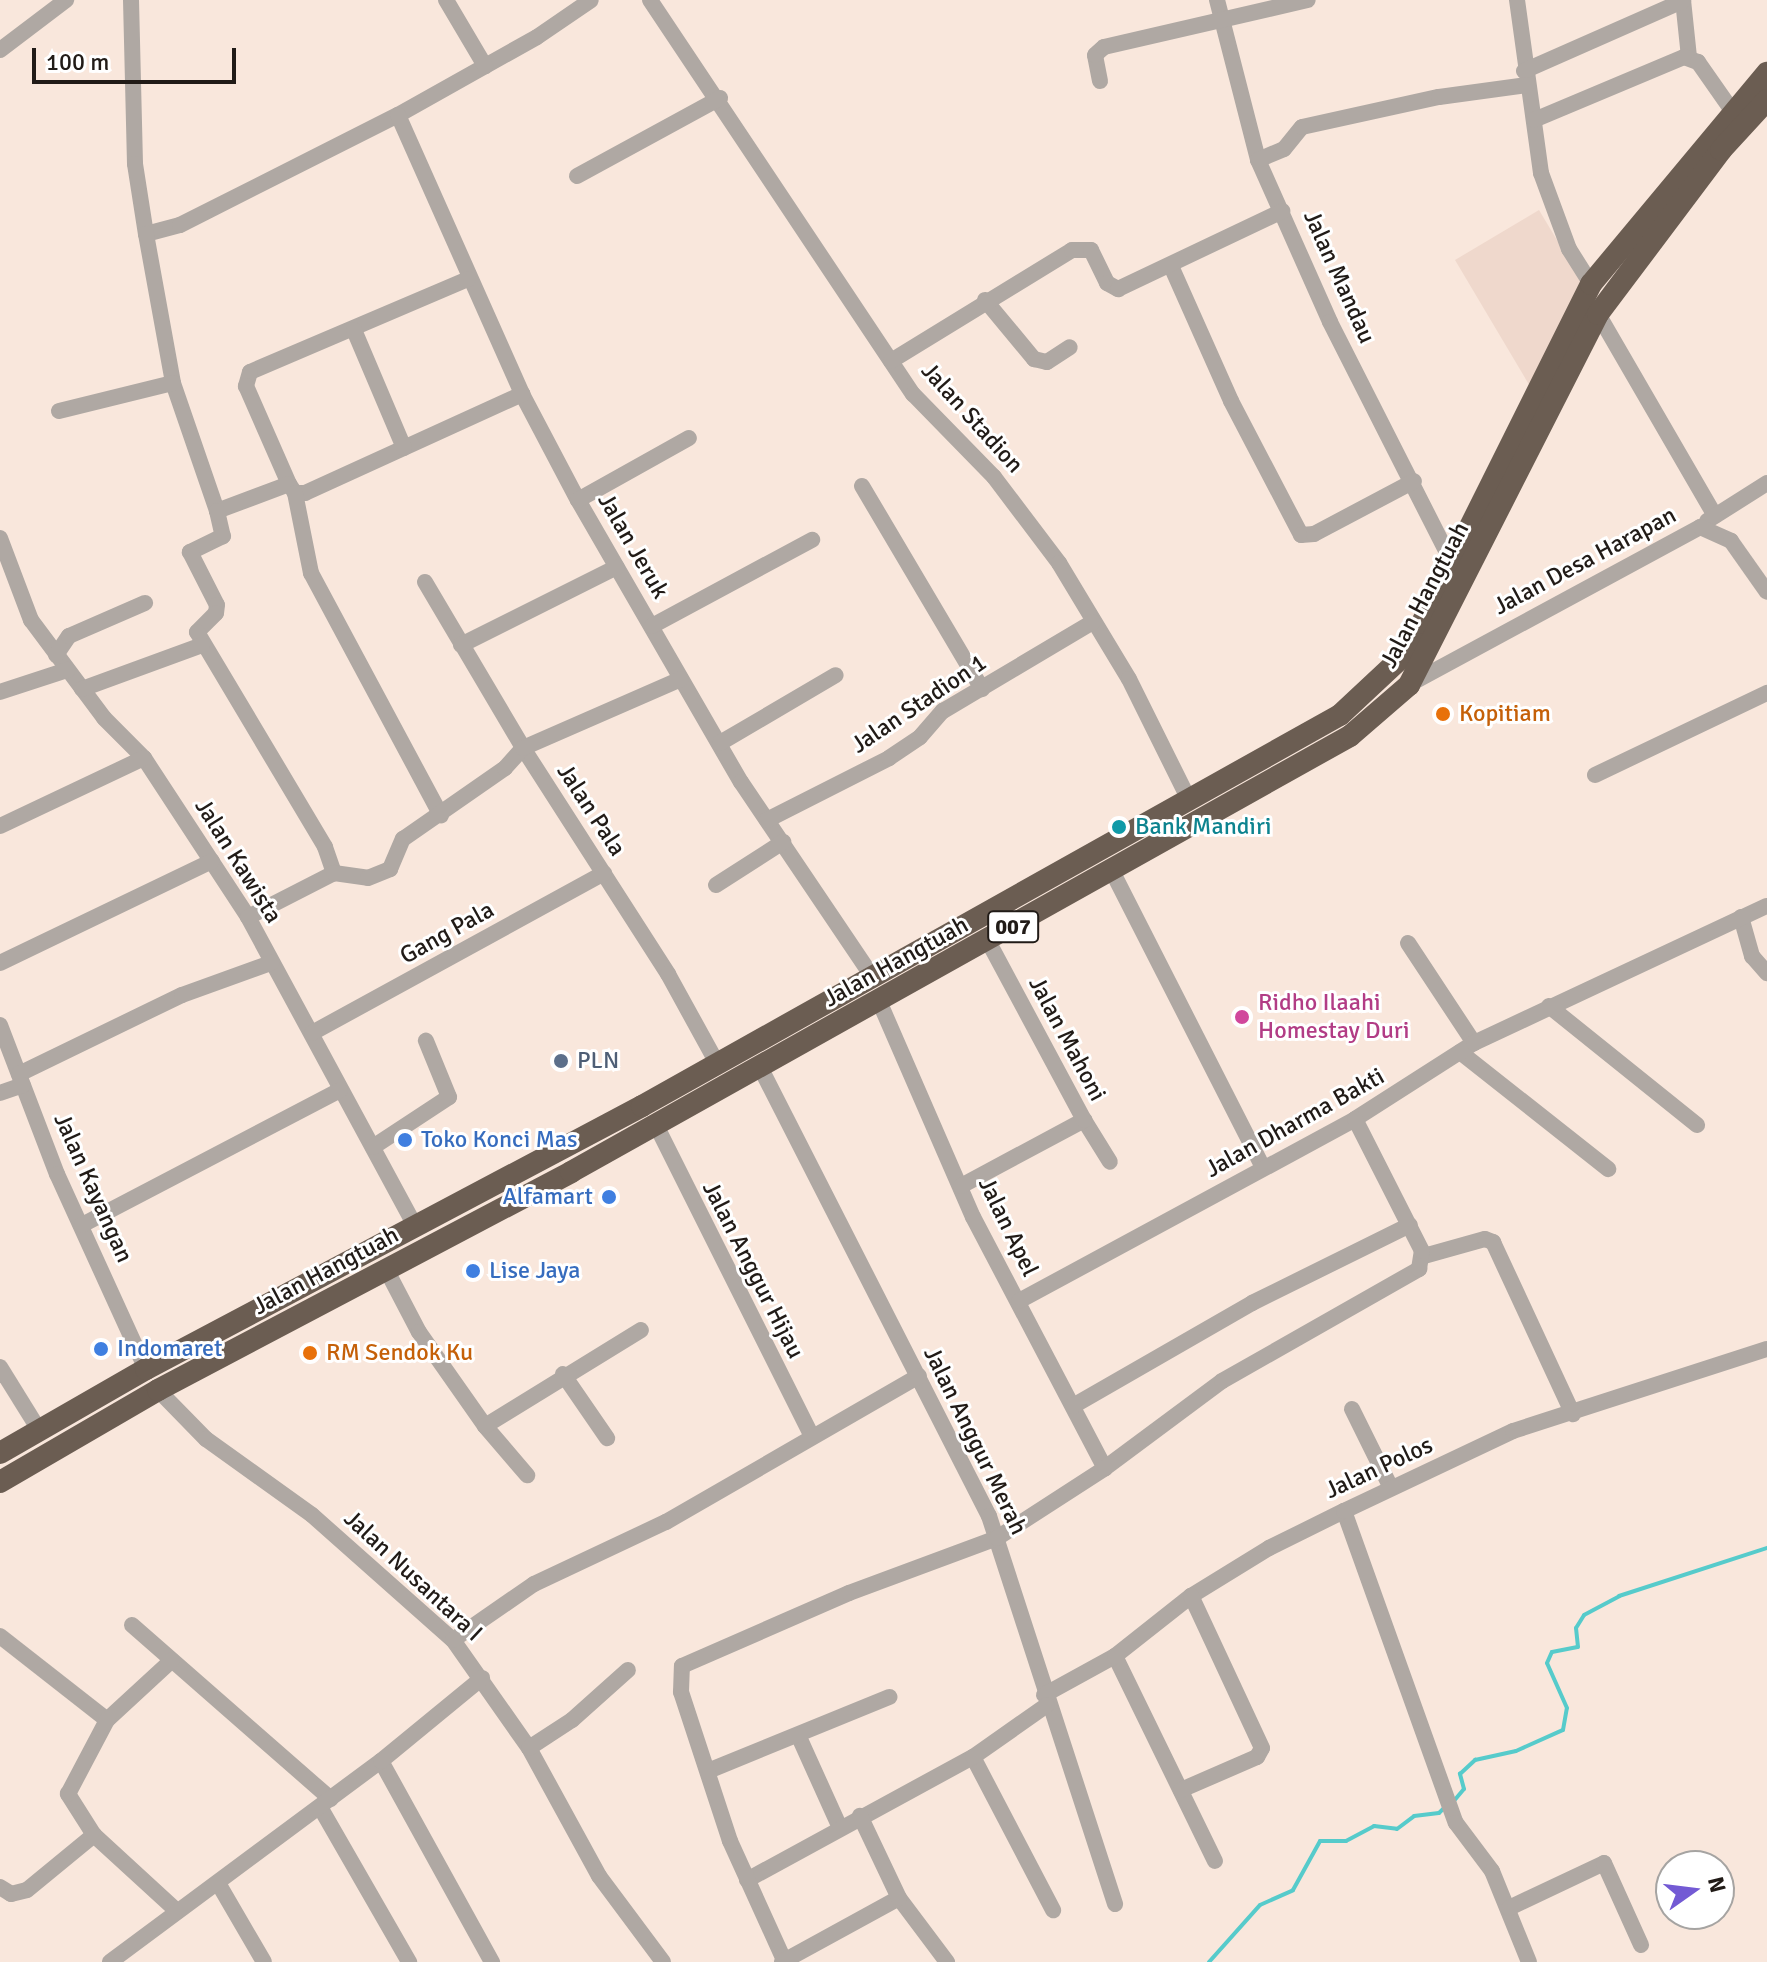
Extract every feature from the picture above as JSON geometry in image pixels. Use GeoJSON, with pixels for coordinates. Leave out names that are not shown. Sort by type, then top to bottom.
{"type":"FeatureCollection","features":[{"type":"Feature","properties":{"kind":"highway","name":"Jalan Hangtuah"},"geometry":{"type":"LineString","coordinates":[[0,1453],[146,1369],[717,1063],[1340,715],[1400,659],[1591,284],[1767,73]]}},
{"type":"Feature","properties":{"kind":"highway","name":"Jalan Hangtuah"},"geometry":{"type":"LineString","coordinates":[[0,1482],[158,1390],[1113,873],[1350,736],[1409,685],[1598,314],[1721,150],[1767,100]]}},
{"type":"Feature","properties":{"kind":"highway"},"geometry":{"type":"LineString","coordinates":[[311,1282],[319,1304]]}},
{"type":"Feature","properties":{"kind":"street"},"geometry":{"type":"LineString","coordinates":[[0,50],[41,6],[66,0]]}},
{"type":"Feature","properties":{"kind":"street"},"geometry":{"type":"LineString","coordinates":[[131,0],[135,164],[146,234],[173,383],[223,536],[193,549],[190,556],[217,605],[216,613],[196,629],[202,645],[325,847],[334,873]]}},
{"type":"Feature","properties":{"kind":"street"},"geometry":{"type":"LineString","coordinates":[[446,0],[485,66]]}},
{"type":"Feature","properties":{"kind":"street"},"geometry":{"type":"LineString","coordinates":[[146,234],[180,225],[398,115],[485,66],[591,0]]}},
{"type":"Feature","properties":{"kind":"street","name":"Jalan Stadion"},"geometry":{"type":"LineString","coordinates":[[650,0],[720,98],[913,394],[1028,519],[1129,679],[1188,798]]}},
{"type":"Feature","properties":{"kind":"street","name":"Jalan Mandau"},"geometry":{"type":"LineString","coordinates":[[1217,0],[1258,160],[1330,322],[1414,481],[1451,561]]}},
{"type":"Feature","properties":{"kind":"street"},"geometry":{"type":"LineString","coordinates":[[1100,81],[1095,58],[1099,49],[1308,0]]}},
{"type":"Feature","properties":{"kind":"street"},"geometry":{"type":"LineString","coordinates":[[1517,0],[1526,78],[1553,212],[1591,284]]}},
{"type":"Feature","properties":{"kind":"street"},"geometry":{"type":"LineString","coordinates":[[1258,160],[1284,149],[1302,127],[1526,78],[1683,1],[1689,57]]}},
{"type":"Feature","properties":{"kind":"street"},"geometry":{"type":"LineString","coordinates":[[1534,120],[1689,57]]}},
{"type":"Feature","properties":{"kind":"street"},"geometry":{"type":"LineString","coordinates":[[1689,57],[1698,62],[1733,112]]}},
{"type":"Feature","properties":{"kind":"street"},"geometry":{"type":"LineString","coordinates":[[577,176],[720,98]]}},
{"type":"Feature","properties":{"kind":"street","name":"Jalan Jeruk"},"geometry":{"type":"LineString","coordinates":[[398,115],[468,279],[522,394],[578,500],[767,820],[872,976]]}},
{"type":"Feature","properties":{"kind":"street"},"geometry":{"type":"LineString","coordinates":[[891,361],[985,300],[1078,248],[1091,250],[1114,289],[1171,266],[1282,211]]}},
{"type":"Feature","properties":{"kind":"street"},"geometry":{"type":"LineString","coordinates":[[1171,266],[1231,401],[1301,535],[1314,534],[1414,481]]}},
{"type":"Feature","properties":{"kind":"street"},"geometry":{"type":"LineString","coordinates":[[441,815],[311,573],[292,489],[246,386],[247,376],[468,279]]}},
{"type":"Feature","properties":{"kind":"street"},"geometry":{"type":"LineString","coordinates":[[985,300],[1034,359],[1047,362],[1070,347]]}},
{"type":"Feature","properties":{"kind":"street"},"geometry":{"type":"LineString","coordinates":[[1598,314],[1715,516]]}},
{"type":"Feature","properties":{"kind":"street"},"geometry":{"type":"LineString","coordinates":[[354,330],[404,448]]}},
{"type":"Feature","properties":{"kind":"street"},"geometry":{"type":"LineString","coordinates":[[59,411],[173,383]]}},
{"type":"Feature","properties":{"kind":"street"},"geometry":{"type":"LineString","coordinates":[[217,511],[292,489],[305,493],[522,394]]}},
{"type":"Feature","properties":{"kind":"street"},"geometry":{"type":"LineString","coordinates":[[578,500],[689,438]]}},
{"type":"Feature","properties":{"kind":"street"},"geometry":{"type":"LineString","coordinates":[[1700,527],[1767,483]]}},
{"type":"Feature","properties":{"kind":"street"},"geometry":{"type":"LineString","coordinates":[[862,486],[982,689]]}},
{"type":"Feature","properties":{"kind":"street","name":"Jalan Desa Harapan"},"geometry":{"type":"LineString","coordinates":[[1409,685],[1700,527],[1731,541],[1767,592]]}},
{"type":"Feature","properties":{"kind":"street","name":"Jalan Kawista"},"geometry":{"type":"LineString","coordinates":[[0,538],[31,620],[82,689],[144,758],[248,917],[415,1226]]}},
{"type":"Feature","properties":{"kind":"street"},"geometry":{"type":"LineString","coordinates":[[652,626],[812,540]]}},
{"type":"Feature","properties":{"kind":"street"},"geometry":{"type":"LineString","coordinates":[[461,645],[617,567]]}},
{"type":"Feature","properties":{"kind":"street","name":"Jalan Pala"},"geometry":{"type":"LineString","coordinates":[[425,582],[717,1063]]}},
{"type":"Feature","properties":{"kind":"street"},"geometry":{"type":"LineString","coordinates":[[56,655],[69,636],[145,603]]}},
{"type":"Feature","properties":{"kind":"street","name":"Jalan Stadion 1"},"geometry":{"type":"LineString","coordinates":[[767,820],[889,758],[920,737],[943,711],[1093,622]]}},
{"type":"Feature","properties":{"kind":"street"},"geometry":{"type":"LineString","coordinates":[[82,689],[202,645]]}},
{"type":"Feature","properties":{"kind":"street"},"geometry":{"type":"LineString","coordinates":[[0,692],[67,670]]}},
{"type":"Feature","properties":{"kind":"street"},"geometry":{"type":"LineString","coordinates":[[720,743],[836,675]]}},
{"type":"Feature","properties":{"kind":"street"},"geometry":{"type":"LineString","coordinates":[[248,917],[334,873],[368,878],[390,869],[403,839],[441,815],[523,748],[681,679]]}},
{"type":"Feature","properties":{"kind":"street"},"geometry":{"type":"LineString","coordinates":[[1595,775],[1767,693]]}},
{"type":"Feature","properties":{"kind":"street"},"geometry":{"type":"LineString","coordinates":[[0,826],[144,758]]}},
{"type":"Feature","properties":{"kind":"street"},"geometry":{"type":"LineString","coordinates":[[716,885],[783,842]]}},
{"type":"Feature","properties":{"kind":"street"},"geometry":{"type":"LineString","coordinates":[[0,963],[212,861]]}},
{"type":"Feature","properties":{"kind":"street","name":"Gang Pala"},"geometry":{"type":"LineString","coordinates":[[312,1033],[604,873]]}},
{"type":"Feature","properties":{"kind":"street"},"geometry":{"type":"LineString","coordinates":[[1113,873],[1263,1167]]}},
{"type":"Feature","properties":{"kind":"street","name":"Jalan Dharma Bakti"},"geometry":{"type":"LineString","coordinates":[[1019,1301],[1355,1119],[1467,1047],[1767,906]]}},
{"type":"Feature","properties":{"kind":"street"},"geometry":{"type":"LineString","coordinates":[[1741,917],[1752,956],[1767,973]]}},
{"type":"Feature","properties":{"kind":"street","name":"Jalan Mahoni"},"geometry":{"type":"LineString","coordinates":[[961,1186],[1084,1120],[988,941]]}},
{"type":"Feature","properties":{"kind":"street"},"geometry":{"type":"LineString","coordinates":[[1408,943],[1467,1047],[1608,1169]]}},
{"type":"Feature","properties":{"kind":"street"},"geometry":{"type":"LineString","coordinates":[[0,1093],[182,995],[271,963]]}},
{"type":"Feature","properties":{"kind":"street","name":"Jalan Apel"},"geometry":{"type":"LineString","coordinates":[[879,1001],[961,1186],[1105,1468]]}},
{"type":"Feature","properties":{"kind":"street"},"geometry":{"type":"LineString","coordinates":[[1549,1006],[1697,1125]]}},
{"type":"Feature","properties":{"kind":"street","name":"Jalan Kayangan"},"geometry":{"type":"LineString","coordinates":[[0,1025],[82,1225],[146,1369]]}},
{"type":"Feature","properties":{"kind":"street"},"geometry":{"type":"LineString","coordinates":[[373,1147],[449,1097],[426,1041]]}},
{"type":"Feature","properties":{"kind":"street","name":"Jalan Anggur Merah"},"geometry":{"type":"LineString","coordinates":[[759,1065],[856,1261],[919,1376],[997,1538],[1045,1700],[1115,1904]]}},
{"type":"Feature","properties":{"kind":"street"},"geometry":{"type":"LineString","coordinates":[[82,1225],[340,1090]]}},
{"type":"Feature","properties":{"kind":"street"},"geometry":{"type":"LineString","coordinates":[[899,1898],[783,1961],[747,1880],[678,1681],[688,1661],[849,1593],[997,1538],[1105,1468],[1222,1381],[1419,1269],[1424,1256],[1355,1119]]}},
{"type":"Feature","properties":{"kind":"street"},"geometry":{"type":"LineString","coordinates":[[1084,1120],[1110,1162]]}},
{"type":"Feature","properties":{"kind":"street","name":"Jalan Anggur Hijau"},"geometry":{"type":"LineString","coordinates":[[655,1123],[812,1437]]}},
{"type":"Feature","properties":{"kind":"street"},"geometry":{"type":"LineString","coordinates":[[1073,1406],[1252,1303],[1410,1225]]}},
{"type":"Feature","properties":{"kind":"street"},"geometry":{"type":"LineString","coordinates":[[1424,1256],[1485,1239],[1493,1242],[1573,1414]]}},
{"type":"Feature","properties":{"kind":"street"},"geometry":{"type":"LineString","coordinates":[[386,1269],[419,1332],[485,1426],[527,1475]]}},
{"type":"Feature","properties":{"kind":"street"},"geometry":{"type":"LineString","coordinates":[[485,1426],[563,1374],[641,1330]]}},
{"type":"Feature","properties":{"kind":"street","name":"Jalan Polos"},"geometry":{"type":"LineString","coordinates":[[747,1880],[973,1757],[1045,1700],[1115,1656],[1191,1596],[1269,1548],[1513,1431],[1767,1349]]}},
{"type":"Feature","properties":{"kind":"street"},"geometry":{"type":"LineString","coordinates":[[0,1367],[39,1430]]}},
{"type":"Feature","properties":{"kind":"street"},"geometry":{"type":"LineString","coordinates":[[563,1374],[607,1438]]}},
{"type":"Feature","properties":{"kind":"street"},"geometry":{"type":"LineString","coordinates":[[453,1640],[534,1584],[666,1522],[919,1376]]}},
{"type":"Feature","properties":{"kind":"street","name":"Jalan Nusantara I"},"geometry":{"type":"LineString","coordinates":[[158,1390],[206,1439],[312,1515],[453,1640],[529,1748],[599,1876],[663,1962]]}},
{"type":"Feature","properties":{"kind":"street"},"geometry":{"type":"LineString","coordinates":[[1352,1409],[1391,1488]]}},
{"type":"Feature","properties":{"kind":"street"},"geometry":{"type":"LineString","coordinates":[[1344,1511],[1456,1823],[1492,1871],[1529,1962]]}},
{"type":"Feature","properties":{"kind":"street"},"geometry":{"type":"LineString","coordinates":[[1181,1790],[1257,1757],[1262,1748],[1191,1596]]}},
{"type":"Feature","properties":{"kind":"street"},"geometry":{"type":"LineString","coordinates":[[132,1625],[326,1803],[409,1962]]}},
{"type":"Feature","properties":{"kind":"street"},"geometry":{"type":"LineString","coordinates":[[0,1636],[107,1720]]}},
{"type":"Feature","properties":{"kind":"street"},"geometry":{"type":"LineString","coordinates":[[1115,1656],[1215,1861]]}},
{"type":"Feature","properties":{"kind":"street"},"geometry":{"type":"LineString","coordinates":[[172,1660],[107,1720],[68,1794],[94,1835],[177,1911]]}},
{"type":"Feature","properties":{"kind":"street"},"geometry":{"type":"LineString","coordinates":[[529,1748],[572,1720],[628,1670]]}},
{"type":"Feature","properties":{"kind":"street"},"geometry":{"type":"LineString","coordinates":[[110,1962],[326,1803],[482,1678]]}},
{"type":"Feature","properties":{"kind":"street"},"geometry":{"type":"LineString","coordinates":[[708,1771],[799,1737],[889,1697]]}},
{"type":"Feature","properties":{"kind":"street"},"geometry":{"type":"LineString","coordinates":[[799,1737],[840,1828]]}},
{"type":"Feature","properties":{"kind":"street"},"geometry":{"type":"LineString","coordinates":[[973,1757],[1053,1910]]}},
{"type":"Feature","properties":{"kind":"street"},"geometry":{"type":"LineString","coordinates":[[381,1761],[492,1962]]}},
{"type":"Feature","properties":{"kind":"street"},"geometry":{"type":"LineString","coordinates":[[860,1816],[899,1898],[947,1962]]}},
{"type":"Feature","properties":{"kind":"street"},"geometry":{"type":"LineString","coordinates":[[0,1887],[11,1894],[27,1890],[94,1835]]}},
{"type":"Feature","properties":{"kind":"street"},"geometry":{"type":"LineString","coordinates":[[1509,1908],[1604,1863],[1641,1945]]}},
{"type":"Feature","properties":{"kind":"street"},"geometry":{"type":"LineString","coordinates":[[218,1883],[264,1962]]}},
{"type":"Feature","properties":{"kind":"shaded area"},"geometry":{"type":"Polygon","coordinates":[[[1539,210],[1585,287],[1531,388],[1455,260],[1539,210]]]}},
{"type":"Feature","properties":{"kind":"waterway"},"geometry":{"type":"LineString","coordinates":[[1453,1802],[1464,1789],[1460,1774],[1475,1760],[1516,1751],[1563,1730],[1567,1708],[1547,1663],[1552,1652],[1578,1647],[1576,1628],[1584,1615],[1619,1596],[1767,1548]]}},
{"type":"Feature","properties":{"kind":"waterway"},"geometry":{"type":"LineString","coordinates":[[1209,1962],[1260,1905],[1293,1890],[1320,1841],[1346,1841],[1374,1826],[1397,1829],[1414,1816],[1439,1813],[1445,1807]]}},
{"type":"Feature","properties":{"kind":"place","name":"Kopitiam"},"geometry":{"type":"Point","coordinates":[1443,714]}},
{"type":"Feature","properties":{"kind":"place","name":"Bank Mandiri"},"geometry":{"type":"Point","coordinates":[1119,827]}},
{"type":"Feature","properties":{"kind":"place","name":"Ridho Ilaahi Homestay Duri"},"geometry":{"type":"Point","coordinates":[1242,1017]}},
{"type":"Feature","properties":{"kind":"place","name":"PLN"},"geometry":{"type":"Point","coordinates":[561,1061]}},
{"type":"Feature","properties":{"kind":"place","name":"Toko Konci Mas"},"geometry":{"type":"Point","coordinates":[405,1140]}},
{"type":"Feature","properties":{"kind":"place","name":"Alfamart"},"geometry":{"type":"Point","coordinates":[609,1197]}},
{"type":"Feature","properties":{"kind":"place","name":"Lise Jaya"},"geometry":{"type":"Point","coordinates":[473,1271]}},
{"type":"Feature","properties":{"kind":"place","name":"Indomaret"},"geometry":{"type":"Point","coordinates":[101,1349]}},
{"type":"Feature","properties":{"kind":"place","name":"RM Sendok Ku"},"geometry":{"type":"Point","coordinates":[310,1353]}}]}
